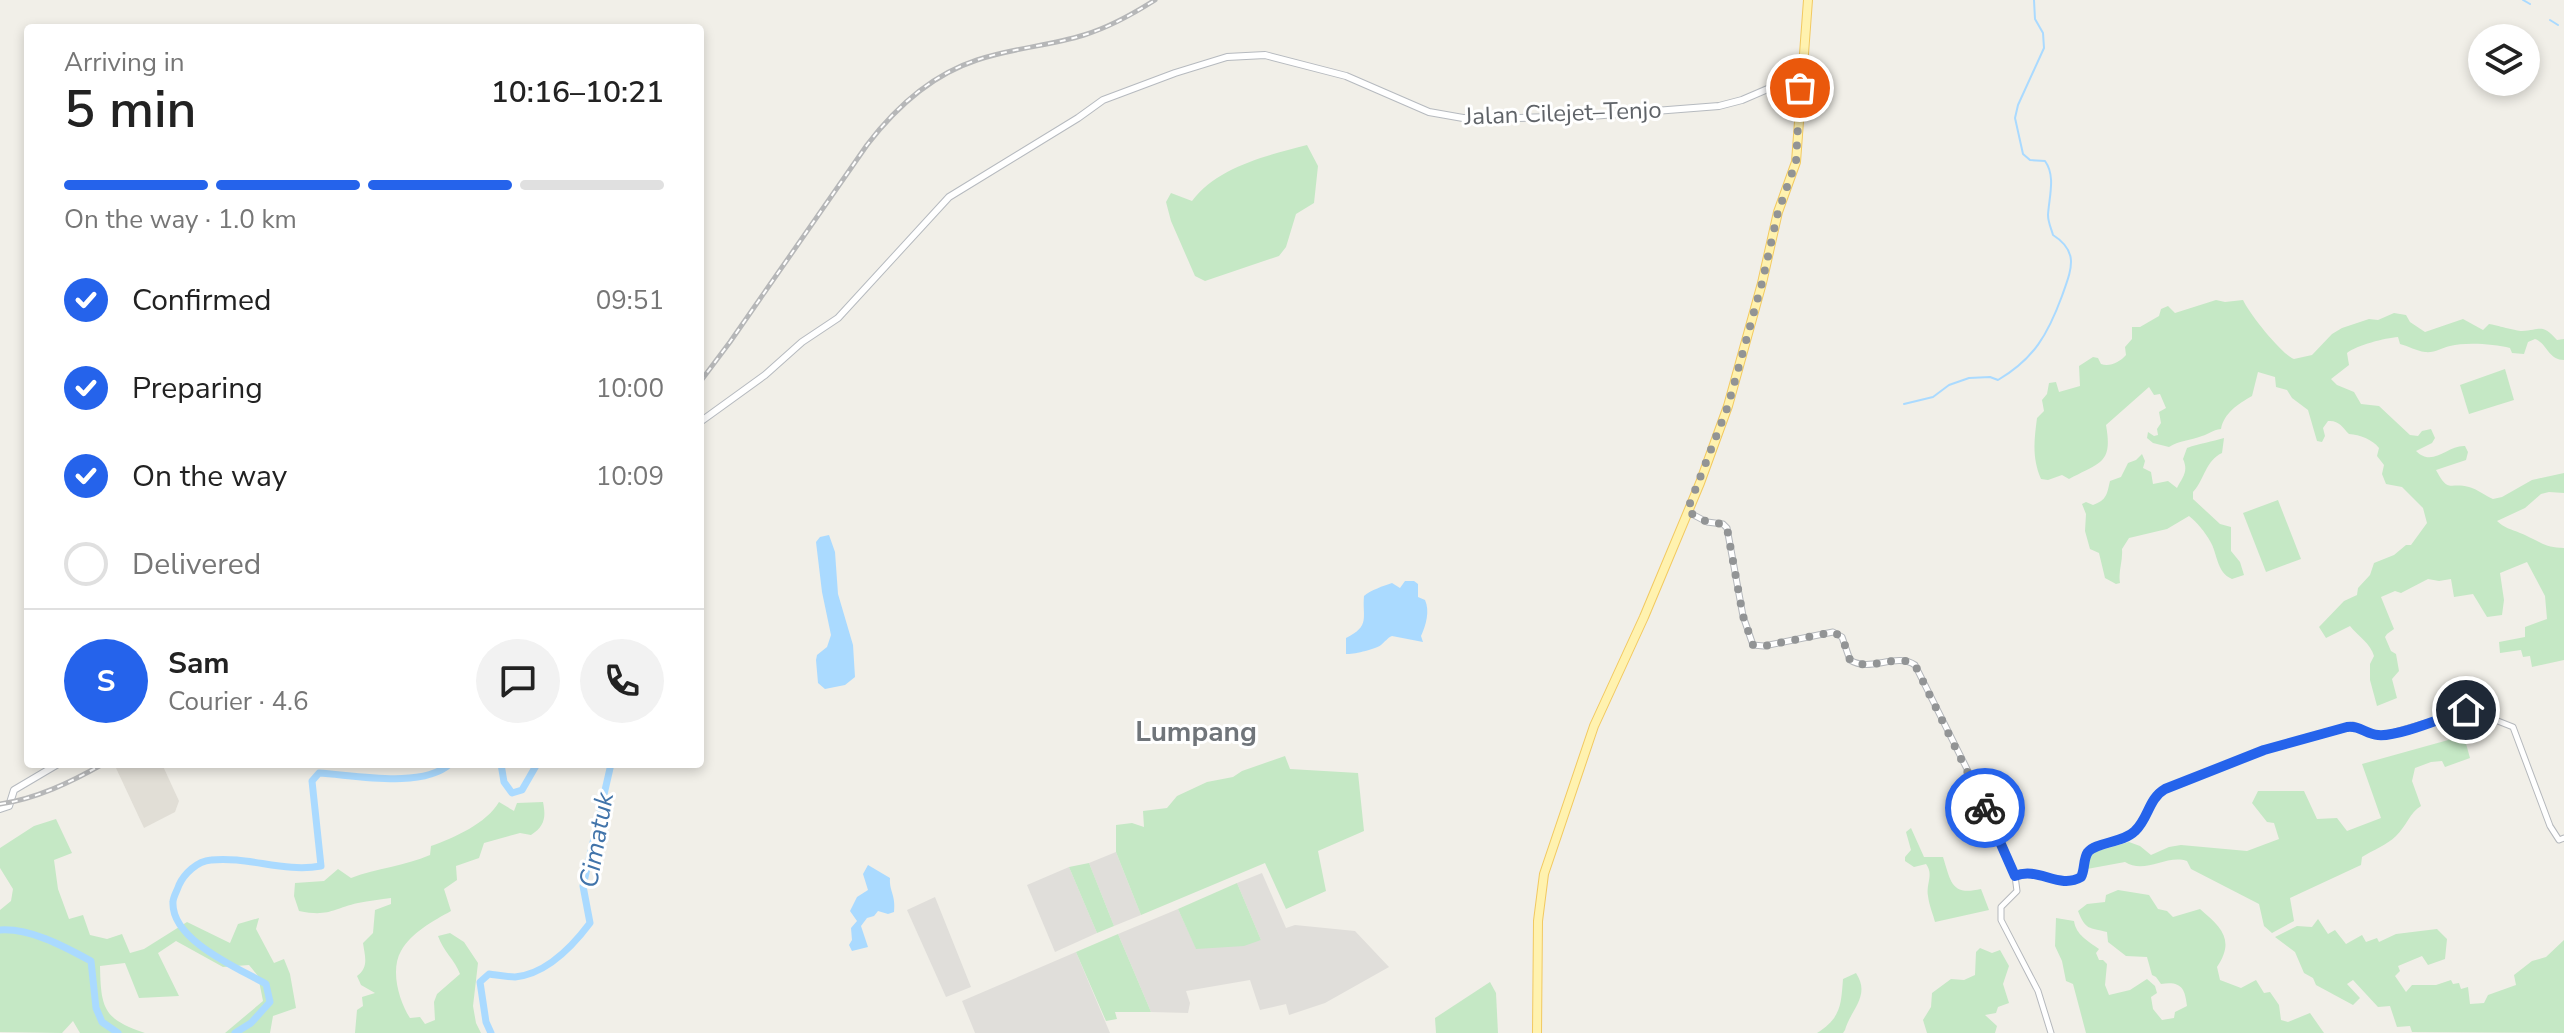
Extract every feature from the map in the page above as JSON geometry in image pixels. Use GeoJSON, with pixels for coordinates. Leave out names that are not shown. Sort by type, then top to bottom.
{"type":"FeatureCollection","features":[{"type":"Feature","properties":{"kind":"main road"},"geometry":{"type":"LineString","coordinates":[[1537,1033],[1538,921],[1544,874],[1594,726],[1644,617],[1728,406],[1778,212],[1796,162],[1808,0]]}},
{"type":"Feature","properties":{"kind":"main road","name":"Jalan Cilejet–Tenjo"},"geometry":{"type":"LineString","coordinates":[[704,419],[765,375],[802,342],[838,318],[949,197],[1103,100],[1175,73],[1227,57],[1265,55],[1346,76],[1429,112],[1463,118],[1591,116],[1719,106],[1787,81],[1798,73],[1801,64]]}},
{"type":"Feature","properties":{"kind":"main road"},"geometry":{"type":"LineString","coordinates":[[1787,81],[1797,82],[1800,88]]}},
{"type":"Feature","properties":{"kind":"main road"},"geometry":{"type":"LineString","coordinates":[[0,809],[9,806],[14,790],[51,768]]}},
{"type":"Feature","properties":{"kind":"street"},"geometry":{"type":"LineString","coordinates":[[1687,511],[1727,528],[1743,616],[1753,645],[1764,646],[1833,632],[1842,637],[1850,660],[1858,665],[1905,660],[1915,665],[1976,787],[2015,876],[2017,891],[2001,907],[2001,920],[2038,991],[2051,1033]]}},
{"type":"Feature","properties":{"kind":"street"},"geometry":{"type":"LineString","coordinates":[[2015,876],[2026,872],[2073,882],[2081,877],[2088,852],[2135,831],[2159,792],[2251,754],[2353,725],[2369,733],[2384,735],[2466,710],[2491,716],[2513,727],[2550,826],[2559,840],[2564,838]]}},
{"type":"Feature","properties":{"kind":"shaded area"},"geometry":{"type":"Polygon","coordinates":[[[116,768],[164,768],[179,801],[175,812],[144,828],[116,768]]]}},
{"type":"Feature","properties":{"kind":"shaded area"},"geometry":{"type":"Polygon","coordinates":[[[1116,852],[1141,915],[1114,926],[1089,863],[1116,852]]]}},
{"type":"Feature","properties":{"kind":"shaded area"},"geometry":{"type":"Polygon","coordinates":[[[1069,867],[1097,933],[1055,952],[1027,885],[1069,867]]]}},
{"type":"Feature","properties":{"kind":"shaded area"},"geometry":{"type":"Polygon","coordinates":[[[1262,873],[1286,928],[1295,925],[1355,931],[1389,967],[1325,1003],[1289,1015],[1286,1004],[1260,1010],[1250,980],[1186,991],[1190,1003],[1188,1013],[1151,1012],[1118,934],[1178,909],[1196,948],[1261,940],[1237,883],[1262,873]]]}},
{"type":"Feature","properties":{"kind":"shaded area"},"geometry":{"type":"Polygon","coordinates":[[[935,897],[971,987],[946,997],[907,910],[935,897]]]}},
{"type":"Feature","properties":{"kind":"shaded area"},"geometry":{"type":"Polygon","coordinates":[[[1076,952],[1110,1033],[975,1033],[962,1001],[1076,952]]]}},
{"type":"Feature","properties":{"kind":"green space"},"geometry":{"type":"Polygon","coordinates":[[[1307,145],[1318,166],[1314,203],[1296,214],[1286,247],[1279,256],[1205,281],[1195,276],[1171,221],[1166,202],[1171,193],[1192,201],[1215,179],[1229,171],[1260,158],[1307,145]]]}},
{"type":"Feature","properties":{"kind":"green space"},"geometry":{"type":"Polygon","coordinates":[[[2216,300],[2243,300],[2281,350],[2294,359],[2312,355],[2342,328],[2394,313],[2406,315],[2410,322],[2425,332],[2463,319],[2483,330],[2489,324],[2519,331],[2541,329],[2557,340],[2564,339],[2564,360],[2554,357],[2535,339],[2528,342],[2524,354],[2512,353],[2510,348],[2472,344],[2425,352],[2400,344],[2398,337],[2379,340],[2347,353],[2349,365],[2331,379],[2354,392],[2361,404],[2379,406],[2410,435],[2418,436],[2422,431],[2431,429],[2435,438],[2432,443],[2416,451],[2422,456],[2434,457],[2465,446],[2468,452],[2466,460],[2436,470],[2447,485],[2469,487],[2493,499],[2532,480],[2564,473],[2564,493],[2541,494],[2525,508],[2497,521],[2546,545],[2564,548],[2564,660],[2532,667],[2530,656],[2523,657],[2521,650],[2500,653],[2499,642],[2525,637],[2525,627],[2547,619],[2545,596],[2527,562],[2500,573],[2504,600],[2502,615],[2487,617],[2473,594],[2454,597],[2451,579],[2428,579],[2401,593],[2395,591],[2381,597],[2394,629],[2385,637],[2391,651],[2396,654],[2399,671],[2392,679],[2397,698],[2377,706],[2370,680],[2370,664],[2374,656],[2370,648],[2350,626],[2326,638],[2319,627],[2344,601],[2357,595],[2358,588],[2370,575],[2374,563],[2411,545],[2427,523],[2423,508],[2402,487],[2386,484],[2382,474],[2384,465],[2377,456],[2379,448],[2369,440],[2349,434],[2338,423],[2328,421],[2323,428],[2325,436],[2322,442],[2317,441],[2308,410],[2287,390],[2276,387],[2275,377],[2258,372],[2252,396],[2228,414],[2221,429],[2169,447],[2147,438],[2148,432],[2158,435],[2157,429],[2161,423],[2159,412],[2166,408],[2160,394],[2154,395],[2149,387],[2106,425],[2108,448],[2102,460],[2069,479],[2062,475],[2041,479],[2035,457],[2035,434],[2037,418],[2044,411],[2042,400],[2049,383],[2056,382],[2059,392],[2080,386],[2079,366],[2093,357],[2104,365],[2118,362],[2126,355],[2125,347],[2132,339],[2132,327],[2140,327],[2159,316],[2161,309],[2168,306],[2175,313],[2216,300]]]}},
{"type":"Feature","properties":{"kind":"green space"},"geometry":{"type":"Polygon","coordinates":[[[2505,369],[2514,400],[2469,414],[2460,385],[2505,369]]]}},
{"type":"Feature","properties":{"kind":"green space"},"geometry":{"type":"Polygon","coordinates":[[[2224,438],[2222,453],[2209,465],[2193,492],[2193,499],[2220,524],[2231,527],[2231,551],[2240,562],[2244,575],[2232,579],[2223,572],[2213,546],[2189,516],[2167,529],[2129,538],[2122,549],[2120,583],[2105,578],[2099,553],[2090,549],[2082,504],[2093,505],[2104,499],[2110,481],[2121,477],[2128,463],[2142,454],[2145,461],[2143,468],[2151,472],[2153,484],[2168,481],[2177,488],[2185,471],[2183,459],[2187,448],[2224,438]]]}},
{"type":"Feature","properties":{"kind":"green space"},"geometry":{"type":"Polygon","coordinates":[[[2278,500],[2301,559],[2266,572],[2243,513],[2278,500]]]}},
{"type":"Feature","properties":{"kind":"green space"},"geometry":{"type":"Polygon","coordinates":[[[2459,737],[2465,740],[2470,758],[2445,767],[2442,761],[2415,768],[2412,781],[2421,806],[2399,832],[2362,857],[2361,865],[2290,898],[2294,921],[2272,933],[2264,926],[2259,904],[2191,869],[2187,861],[2171,860],[2148,866],[2125,862],[2087,869],[2091,853],[2129,842],[2151,855],[2181,845],[2247,851],[2279,839],[2274,823],[2267,822],[2252,803],[2258,791],[2304,791],[2317,819],[2337,818],[2347,831],[2381,818],[2362,764],[2459,737]]]}},
{"type":"Feature","properties":{"kind":"green space"},"geometry":{"type":"Polygon","coordinates":[[[1285,756],[1290,769],[1358,773],[1364,831],[1318,851],[1326,891],[1286,909],[1265,863],[1141,915],[1116,852],[1116,825],[1132,823],[1144,827],[1143,811],[1167,808],[1177,796],[1207,782],[1233,777],[1285,756]]]}},
{"type":"Feature","properties":{"kind":"green space"},"geometry":{"type":"Polygon","coordinates":[[[499,802],[514,811],[517,803],[543,802],[542,825],[531,835],[520,833],[484,843],[479,858],[456,866],[457,880],[444,889],[451,911],[410,939],[401,951],[396,967],[399,994],[406,1011],[410,1018],[420,1017],[425,1024],[435,1020],[437,994],[460,974],[438,936],[450,933],[464,942],[478,963],[473,1006],[481,1033],[355,1033],[357,1010],[363,1006],[362,997],[375,993],[361,985],[357,976],[365,965],[363,943],[373,933],[375,910],[391,904],[391,898],[324,913],[309,913],[299,911],[294,896],[295,883],[324,881],[338,869],[351,878],[430,855],[431,846],[478,823],[499,802]]]}},
{"type":"Feature","properties":{"kind":"green space"},"geometry":{"type":"Polygon","coordinates":[[[56,819],[72,853],[54,860],[58,889],[69,919],[83,915],[90,935],[107,939],[122,934],[130,953],[144,949],[187,922],[230,943],[238,924],[259,918],[256,929],[274,963],[284,959],[296,1008],[273,1016],[270,1033],[225,1033],[263,1001],[258,976],[249,965],[223,967],[176,941],[158,953],[179,996],[139,998],[125,963],[100,966],[107,1010],[120,1023],[145,1033],[80,1033],[73,1021],[62,1033],[0,1032],[0,910],[11,901],[13,889],[0,868],[0,848],[34,826],[56,819]]]}},
{"type":"Feature","properties":{"kind":"green space"},"geometry":{"type":"Polygon","coordinates":[[[1911,828],[1924,857],[1943,857],[1954,885],[1964,890],[1981,889],[1989,910],[1935,922],[1928,896],[1928,868],[1926,864],[1914,867],[1905,861],[1911,850],[1906,832],[1911,828]]]}},
{"type":"Feature","properties":{"kind":"green space"},"geometry":{"type":"Polygon","coordinates":[[[1089,863],[1114,926],[1097,933],[1069,867],[1089,863]]]}},
{"type":"Feature","properties":{"kind":"green space"},"geometry":{"type":"Polygon","coordinates":[[[1237,883],[1261,940],[1244,946],[1196,949],[1178,909],[1237,883]]]}},
{"type":"Feature","properties":{"kind":"green space"},"geometry":{"type":"Polygon","coordinates":[[[2118,890],[2149,895],[2158,909],[2167,911],[2173,917],[2200,909],[2224,935],[2225,949],[2217,967],[2220,980],[2241,988],[2256,980],[2264,993],[2270,992],[2279,1005],[2281,1020],[2288,1022],[2310,1013],[2324,1033],[2086,1033],[2073,984],[2066,981],[2055,946],[2056,918],[2074,921],[2080,934],[2099,949],[2096,953],[2099,960],[2107,964],[2105,985],[2109,995],[2130,990],[2147,979],[2155,986],[2157,993],[2151,997],[2153,1009],[2162,1020],[2174,1018],[2175,1012],[2187,1006],[2181,987],[2161,984],[2152,975],[2147,957],[2126,956],[2108,942],[2107,932],[2083,922],[2078,911],[2087,904],[2105,902],[2106,895],[2118,890]]]}},
{"type":"Feature","properties":{"kind":"green space"},"geometry":{"type":"Polygon","coordinates":[[[2318,919],[2328,934],[2335,930],[2346,944],[2362,935],[2366,942],[2377,938],[2379,942],[2396,934],[2437,929],[2447,939],[2445,959],[2428,965],[2422,956],[2398,966],[2400,971],[2395,976],[2406,992],[2412,985],[2436,985],[2451,980],[2453,984],[2459,983],[2461,989],[2468,987],[2470,1004],[2484,1003],[2488,995],[2516,985],[2514,975],[2532,961],[2546,957],[2564,940],[2564,1033],[2412,1032],[2410,1026],[2397,1027],[2390,1006],[2378,1007],[2353,980],[2347,984],[2360,998],[2353,1005],[2316,985],[2313,978],[2304,973],[2295,952],[2275,937],[2297,926],[2312,927],[2318,919]]]}},
{"type":"Feature","properties":{"kind":"green space"},"geometry":{"type":"Polygon","coordinates":[[[1118,934],[1151,1012],[1115,1012],[1117,1019],[1106,1021],[1076,952],[1118,934]]]}},
{"type":"Feature","properties":{"kind":"green space"},"geometry":{"type":"Polygon","coordinates":[[[1980,948],[1992,953],[2000,950],[2009,966],[2003,984],[2009,1003],[1998,1007],[1996,1013],[1985,1015],[1997,1026],[1995,1033],[1927,1033],[1923,1020],[1931,1007],[1932,993],[1951,979],[1964,980],[1975,975],[1976,952],[1980,948]]]}},
{"type":"Feature","properties":{"kind":"green space"},"geometry":{"type":"Polygon","coordinates":[[[1856,973],[1861,996],[1845,1030],[1843,1033],[1817,1033],[1831,1022],[1838,1010],[1843,979],[1856,973]]]}},
{"type":"Feature","properties":{"kind":"green space"},"geometry":{"type":"Polygon","coordinates":[[[1490,982],[1496,993],[1498,1033],[1436,1033],[1435,1018],[1490,982]]]}},
{"type":"Feature","properties":{"kind":"water"},"geometry":{"type":"Polygon","coordinates":[[[829,535],[835,552],[838,594],[853,645],[855,677],[845,685],[825,689],[818,683],[816,660],[817,655],[827,647],[831,635],[816,542],[820,537],[829,535]]]}},
{"type":"Feature","properties":{"kind":"water"},"geometry":{"type":"Polygon","coordinates":[[[1405,581],[1418,584],[1418,597],[1425,600],[1427,618],[1421,636],[1423,642],[1392,636],[1374,648],[1346,654],[1346,638],[1359,629],[1364,620],[1364,596],[1392,583],[1400,588],[1405,581]]]}},
{"type":"Feature","properties":{"kind":"water"},"geometry":{"type":"Polygon","coordinates":[[[868,865],[890,878],[894,912],[878,911],[867,918],[861,926],[868,947],[852,951],[849,945],[851,928],[857,921],[850,911],[857,897],[868,890],[863,874],[868,865]]]}},
{"type":"Feature","properties":{"kind":"waterway"},"geometry":{"type":"LineString","coordinates":[[1904,404],[1933,397],[1949,385],[1969,378],[1990,377],[1998,380],[2011,372],[2045,334],[2068,278],[2070,255],[2062,241],[2053,235],[2048,220],[2051,180],[2048,167],[2045,161],[2030,160],[2023,154],[2015,118],[2044,48],[2043,33],[2035,19],[2034,0]]}},
{"type":"Feature","properties":{"kind":"waterway"},"geometry":{"type":"LineString","coordinates":[[2523,0],[2530,4]]}},
{"type":"Feature","properties":{"kind":"waterway"},"geometry":{"type":"LineString","coordinates":[[2550,20],[2558,25]]}},
{"type":"Feature","properties":{"kind":"waterway","name":"Cimatuk"},"geometry":{"type":"LineString","coordinates":[[235,1033],[251,1023],[270,1002],[266,984],[208,951],[183,929],[175,916],[173,902],[184,877],[196,865],[211,860],[307,868],[321,866],[312,781],[319,773],[387,779],[423,776],[444,768]]}},
{"type":"Feature","properties":{"kind":"waterway","name":"Cimatuk"},"geometry":{"type":"LineString","coordinates":[[502,768],[504,782],[512,793],[522,790],[535,768]]}},
{"type":"Feature","properties":{"kind":"waterway","name":"Cimatuk"},"geometry":{"type":"LineString","coordinates":[[491,1033],[486,1022],[480,982],[489,974],[515,977],[537,971],[567,950],[590,923],[583,886],[610,768]]}},
{"type":"Feature","properties":{"kind":"waterway","name":"Cimatuk"},"geometry":{"type":"LineString","coordinates":[[0,930],[36,935],[91,961],[96,1008],[102,1022],[118,1033]]}},
{"type":"Feature","properties":{"kind":"railway"},"geometry":{"type":"LineString","coordinates":[[704,377],[867,145],[916,94],[960,66],[1094,32],[1155,0]]}},
{"type":"Feature","properties":{"kind":"railway"},"geometry":{"type":"LineString","coordinates":[[0,804],[53,789],[95,768]]}},
{"type":"Feature","properties":{"kind":"way so far"},"geometry":{"type":"LineString","coordinates":[[1800,88],[1796,162],[1778,212],[1728,406],[1687,511],[1707,522],[1726,525],[1743,616],[1753,645],[1764,646],[1833,632],[1842,637],[1847,656],[1853,663],[1863,665],[1908,660],[1915,665],[1985,808]]}},
{"type":"Feature","properties":{"kind":"district","name":"Lumpang"},"geometry":{"type":"Point","coordinates":[1196,731]}},
{"type":"Feature","properties":{"kind":"route"},"geometry":{"type":"LineString","coordinates":[[1985,808],[2015,876],[2033,872],[2063,882],[2073,882],[2081,877],[2088,852],[2099,845],[2129,836],[2145,818],[2153,798],[2165,789],[2292,741],[2353,725],[2369,733],[2384,735],[2466,710]]}}]}
